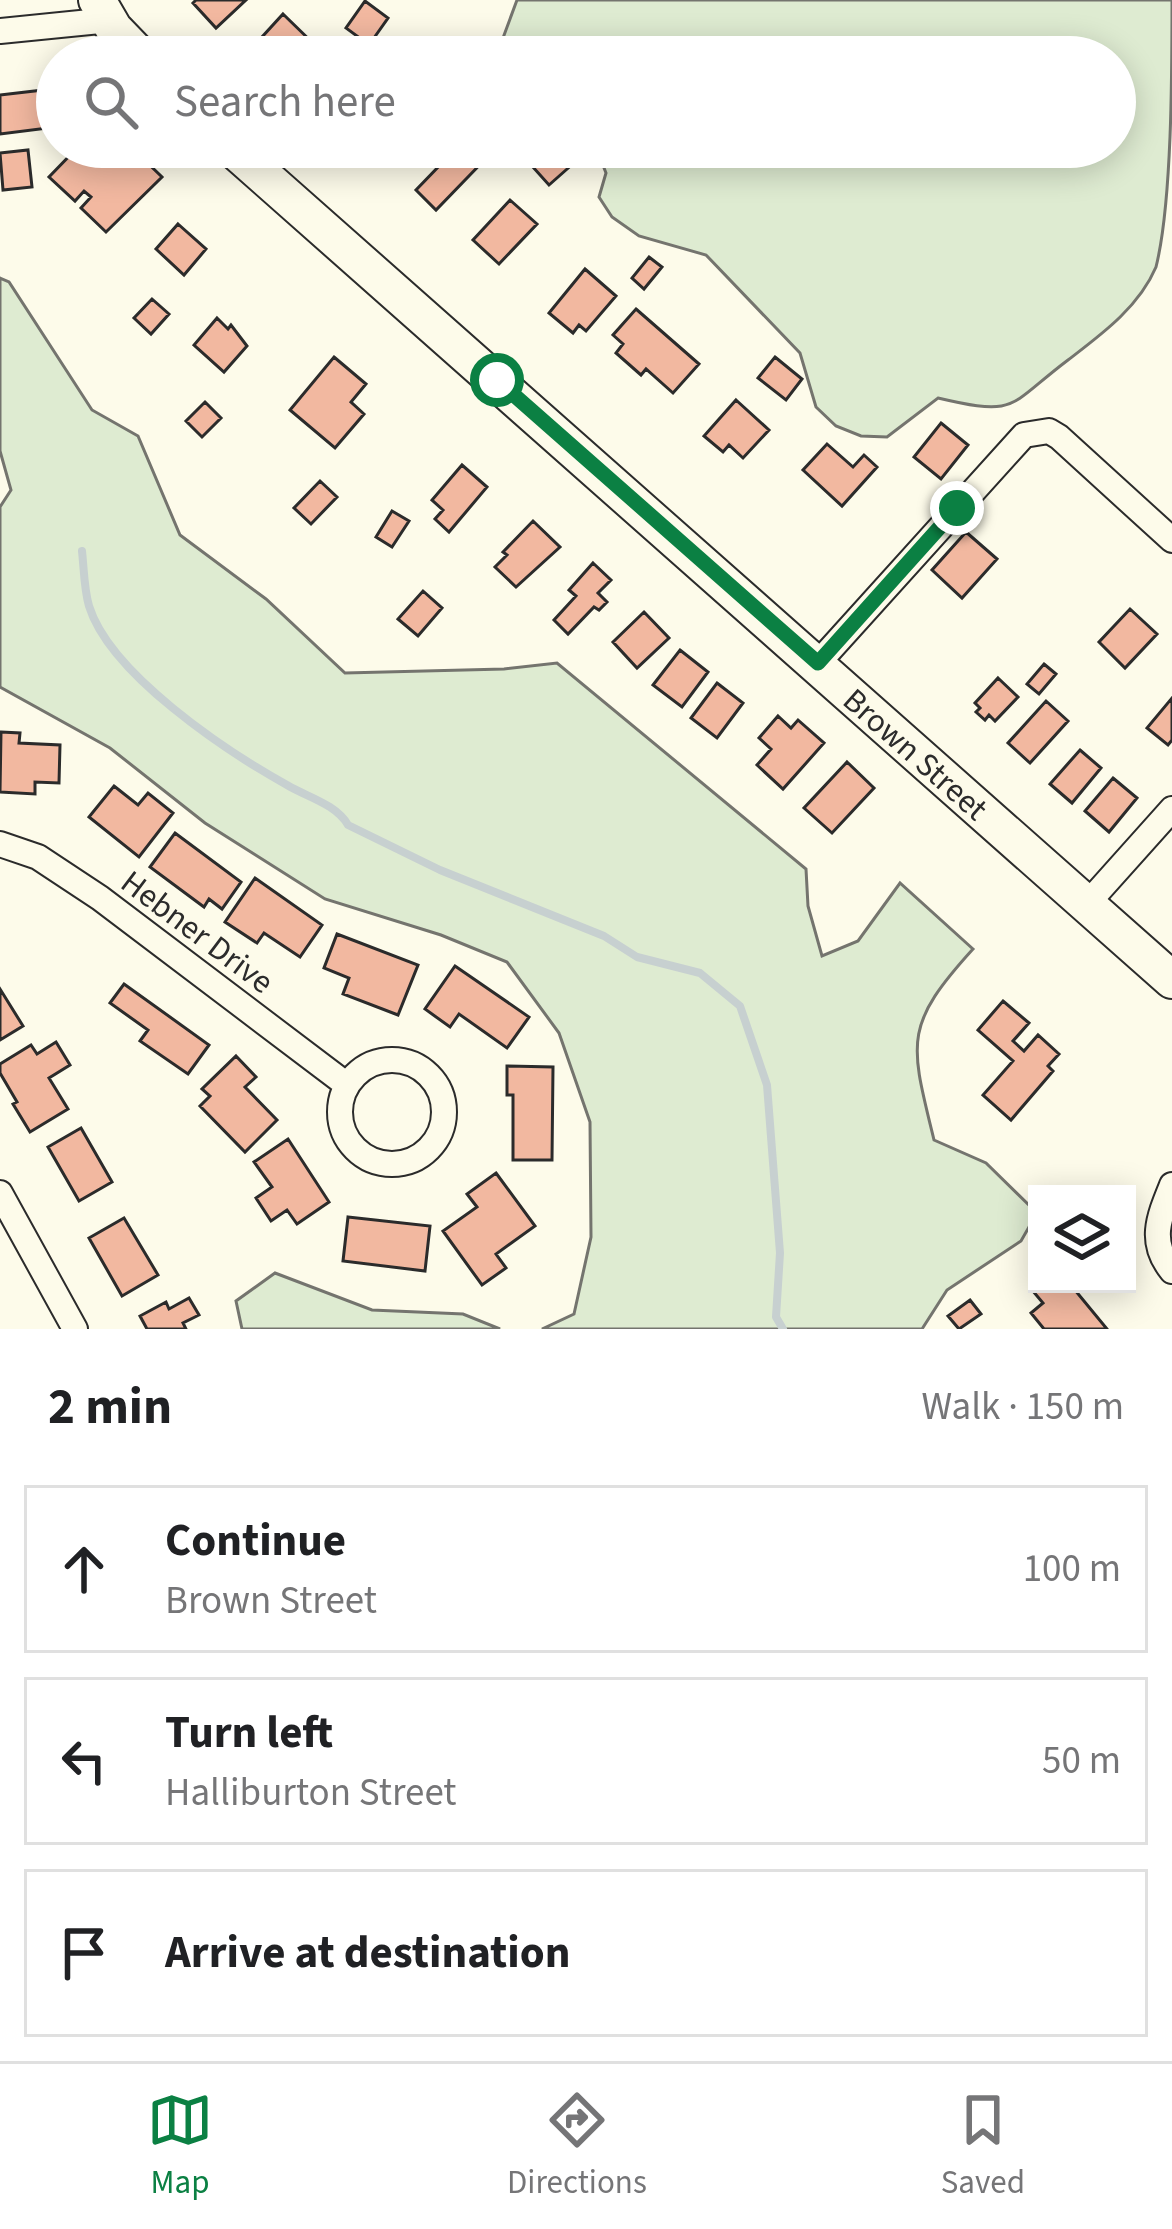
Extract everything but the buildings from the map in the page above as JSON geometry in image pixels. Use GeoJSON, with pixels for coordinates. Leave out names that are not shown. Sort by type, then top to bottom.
{"type":"FeatureCollection","features":[{"type":"Feature","properties":{"kind":"street"},"geometry":{"type":"LineString","coordinates":[[0,31],[104,10],[124,36]]}},
{"type":"Feature","properties":{"kind":"street","name":"Brown Street"},"geometry":{"type":"LineString","coordinates":[[255,168],[1172,980]]}},
{"type":"Feature","properties":{"kind":"street"},"geometry":{"type":"LineString","coordinates":[[818,663],[1024,435],[1049,431],[1059,437],[1172,540]]}},
{"type":"Feature","properties":{"kind":"street"},"geometry":{"type":"LineString","coordinates":[[1087,904],[1172,809]]}},
{"type":"Feature","properties":{"kind":"street","name":"Hebner Drive"},"geometry":{"type":"LineString","coordinates":[[0,844],[38,857],[100,898],[347,1085]]}},
{"type":"Feature","properties":{"kind":"street"},"geometry":{"type":"LineString","coordinates":[[382,1060],[416,1066],[440,1090],[443,1125],[436,1141],[424,1154],[392,1165],[360,1154],[341,1126],[339,1109],[347,1085],[366,1066],[382,1060]]}},
{"type":"Feature","properties":{"kind":"street"},"geometry":{"type":"LineString","coordinates":[[1172,1185],[1156,1231],[1162,1258],[1172,1271]]}},
{"type":"Feature","properties":{"kind":"street"},"geometry":{"type":"LineString","coordinates":[[0,1193],[75,1329]]}},
{"type":"Feature","properties":{"kind":"green space"},"geometry":{"type":"Polygon","coordinates":[[[517,0],[1172,0],[1168,174],[1156,267],[1140,295],[1118,319],[1021,397],[984,407],[938,398],[887,437],[861,436],[836,426],[816,407],[800,353],[706,255],[639,236],[612,217],[599,197],[604,168],[1136,168],[1136,36],[504,36],[517,0]]]}},
{"type":"Feature","properties":{"kind":"green space"},"geometry":{"type":"Polygon","coordinates":[[[0,278],[9,282],[92,410],[138,436],[180,535],[266,599],[345,673],[557,663],[806,869],[808,906],[822,956],[858,941],[900,883],[973,949],[934,998],[918,1037],[920,1080],[934,1140],[986,1163],[1028,1204],[1028,1229],[1021,1241],[947,1290],[922,1329],[542,1329],[574,1314],[591,1237],[590,1122],[559,1033],[507,962],[441,935],[325,899],[205,823],[110,748],[0,687],[0,507],[11,490],[0,451],[0,278]]]}},
{"type":"Feature","properties":{"kind":"green space"},"geometry":{"type":"Polygon","coordinates":[[[275,1273],[372,1310],[463,1314],[500,1329],[242,1329],[236,1301],[275,1273]]]}},
{"type":"Feature","properties":{"kind":"waterway"},"geometry":{"type":"LineString","coordinates":[[82,551],[89,606],[120,658],[173,708],[233,752],[329,806],[348,825],[440,870],[604,936],[637,957],[700,973],[740,1006],[767,1085],[780,1253],[776,1317],[783,1329]]}},
{"type":"Feature","properties":{"kind":"route"},"geometry":{"type":"LineString","coordinates":[[497,380],[818,663],[957,508]]}}]}
